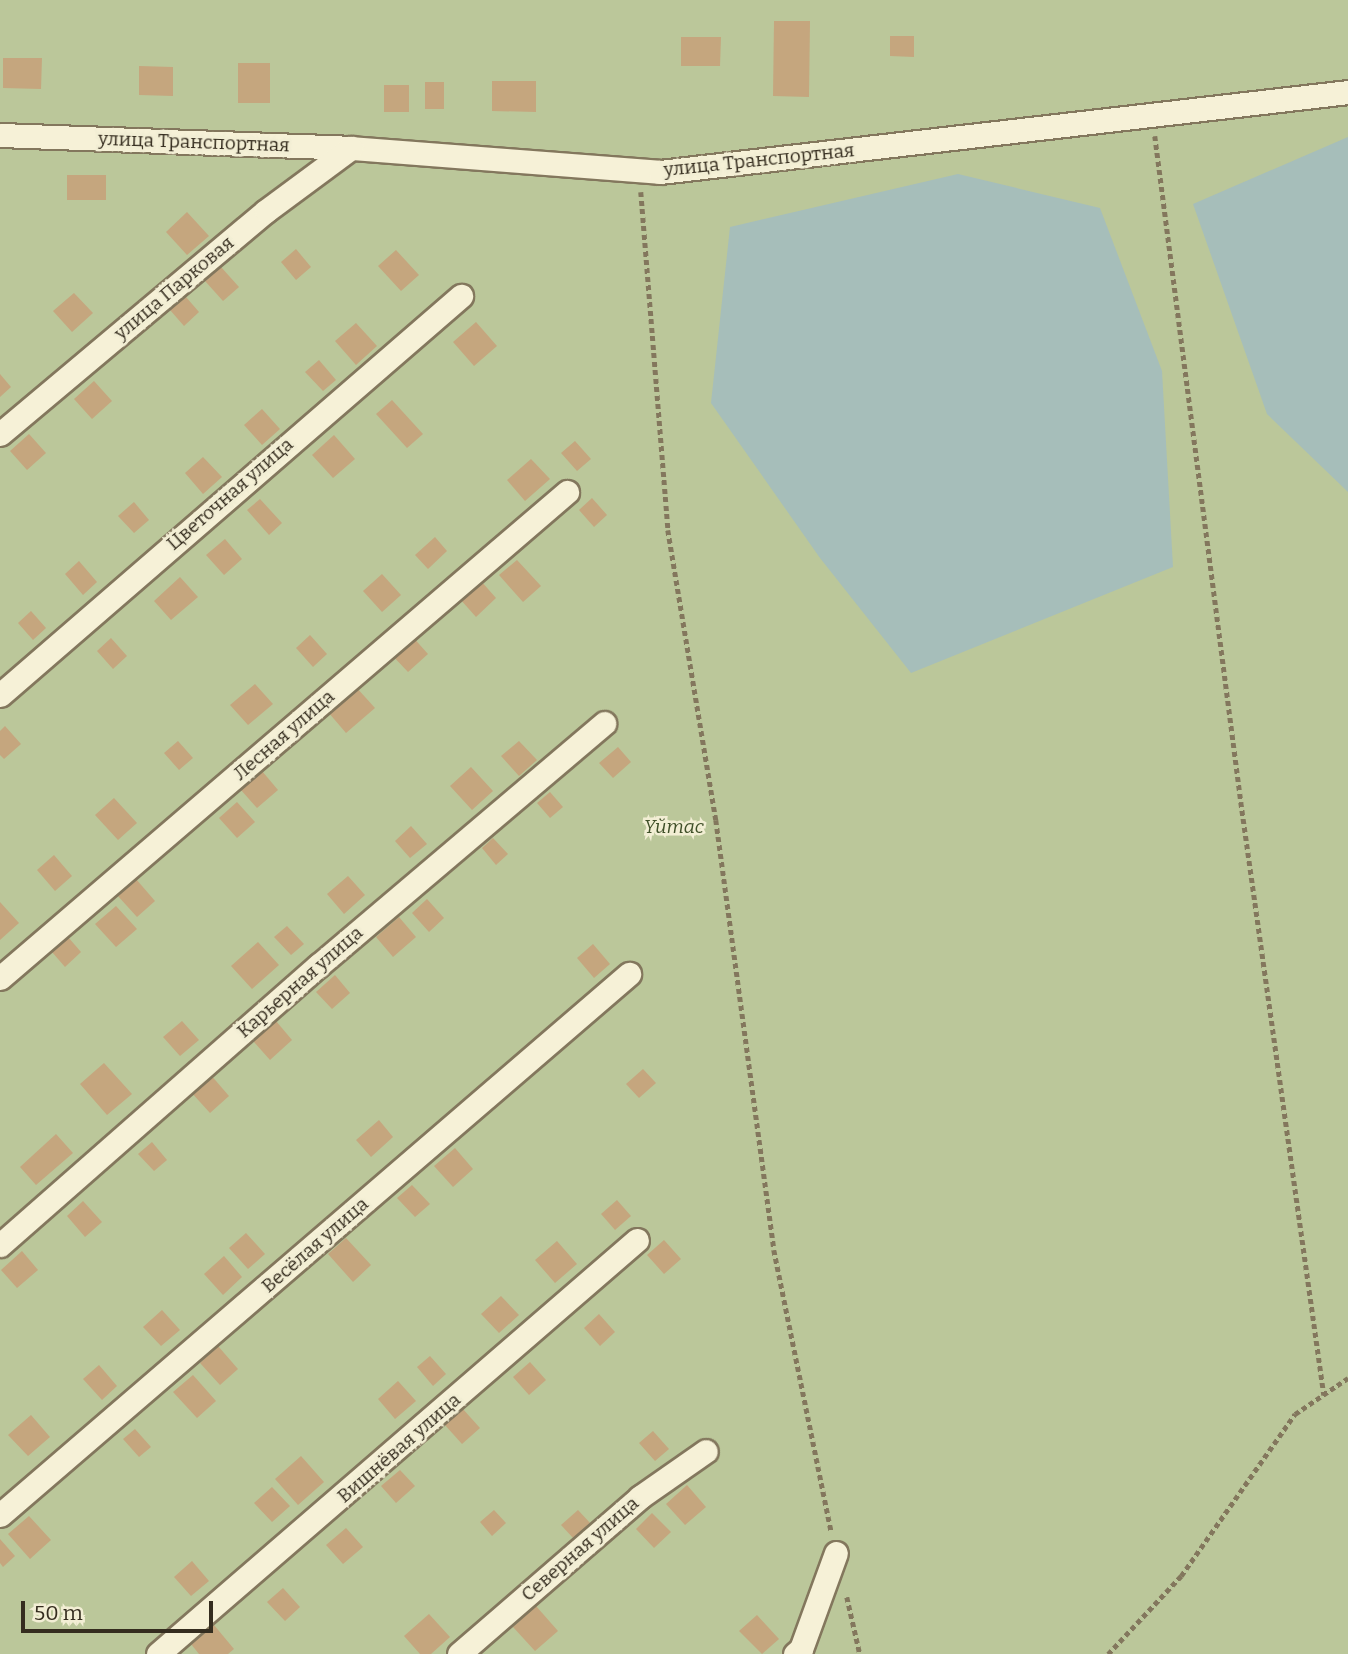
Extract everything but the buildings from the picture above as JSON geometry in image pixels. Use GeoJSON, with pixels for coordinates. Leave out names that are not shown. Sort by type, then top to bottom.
{"type":"FeatureCollection","features":[{"type":"Feature","properties":{"kind":"street","name":"улица Транспортная"},"geometry":{"type":"LineString","coordinates":[[0,135],[351,148],[660,172],[1348,92]]}},
{"type":"Feature","properties":{"kind":"street","name":"улица Парковая"},"geometry":{"type":"LineString","coordinates":[[0,433],[266,211],[351,148]]}},
{"type":"Feature","properties":{"kind":"street","name":"Цветочная улица"},"geometry":{"type":"LineString","coordinates":[[0,695],[461,296]]}},
{"type":"Feature","properties":{"kind":"street","name":"Лесная улица"},"geometry":{"type":"LineString","coordinates":[[0,978],[567,492]]}},
{"type":"Feature","properties":{"kind":"street","name":"Карьерная улица"},"geometry":{"type":"LineString","coordinates":[[0,1245],[319,965],[604,723]]}},
{"type":"Feature","properties":{"kind":"street","name":"Весёлая улица"},"geometry":{"type":"LineString","coordinates":[[0,1515],[629,974]]}},
{"type":"Feature","properties":{"kind":"street","name":"Вишнёвая улица"},"geometry":{"type":"LineString","coordinates":[[158,1654],[637,1240]]}},
{"type":"Feature","properties":{"kind":"street","name":"Северная улица"},"geometry":{"type":"LineString","coordinates":[[459,1654],[640,1497],[706,1451]]}},
{"type":"Feature","properties":{"kind":"street"},"geometry":{"type":"LineString","coordinates":[[794,1654],[801,1649],[836,1553]]}},
{"type":"Feature","properties":{"kind":"path"},"geometry":{"type":"LineString","coordinates":[[1153,115],[1241,802],[1324,1395]]}},
{"type":"Feature","properties":{"kind":"path"},"geometry":{"type":"LineString","coordinates":[[639,170],[668,530],[716,820],[774,1250],[836,1553]]}},
{"type":"Feature","properties":{"kind":"path"},"geometry":{"type":"LineString","coordinates":[[1108,1654],[1181,1576],[1295,1414],[1348,1378]]}},
{"type":"Feature","properties":{"kind":"path"},"geometry":{"type":"LineString","coordinates":[[845,1591],[860,1654]]}},
{"type":"Feature","properties":{"kind":"green space","name":"Үйтас"},"geometry":{"type":"Polygon","coordinates":[[[0,0],[1348,0],[1348,1654],[0,1654],[0,0]]]}},
{"type":"Feature","properties":{"kind":"water"},"geometry":{"type":"Polygon","coordinates":[[[1348,137],[1348,492],[1267,414],[1193,204],[1348,137]]]}},
{"type":"Feature","properties":{"kind":"water"},"geometry":{"type":"Polygon","coordinates":[[[958,174],[1100,208],[1162,371],[1173,567],[911,673],[820,558],[711,403],[730,227],[958,174]]]}}]}
